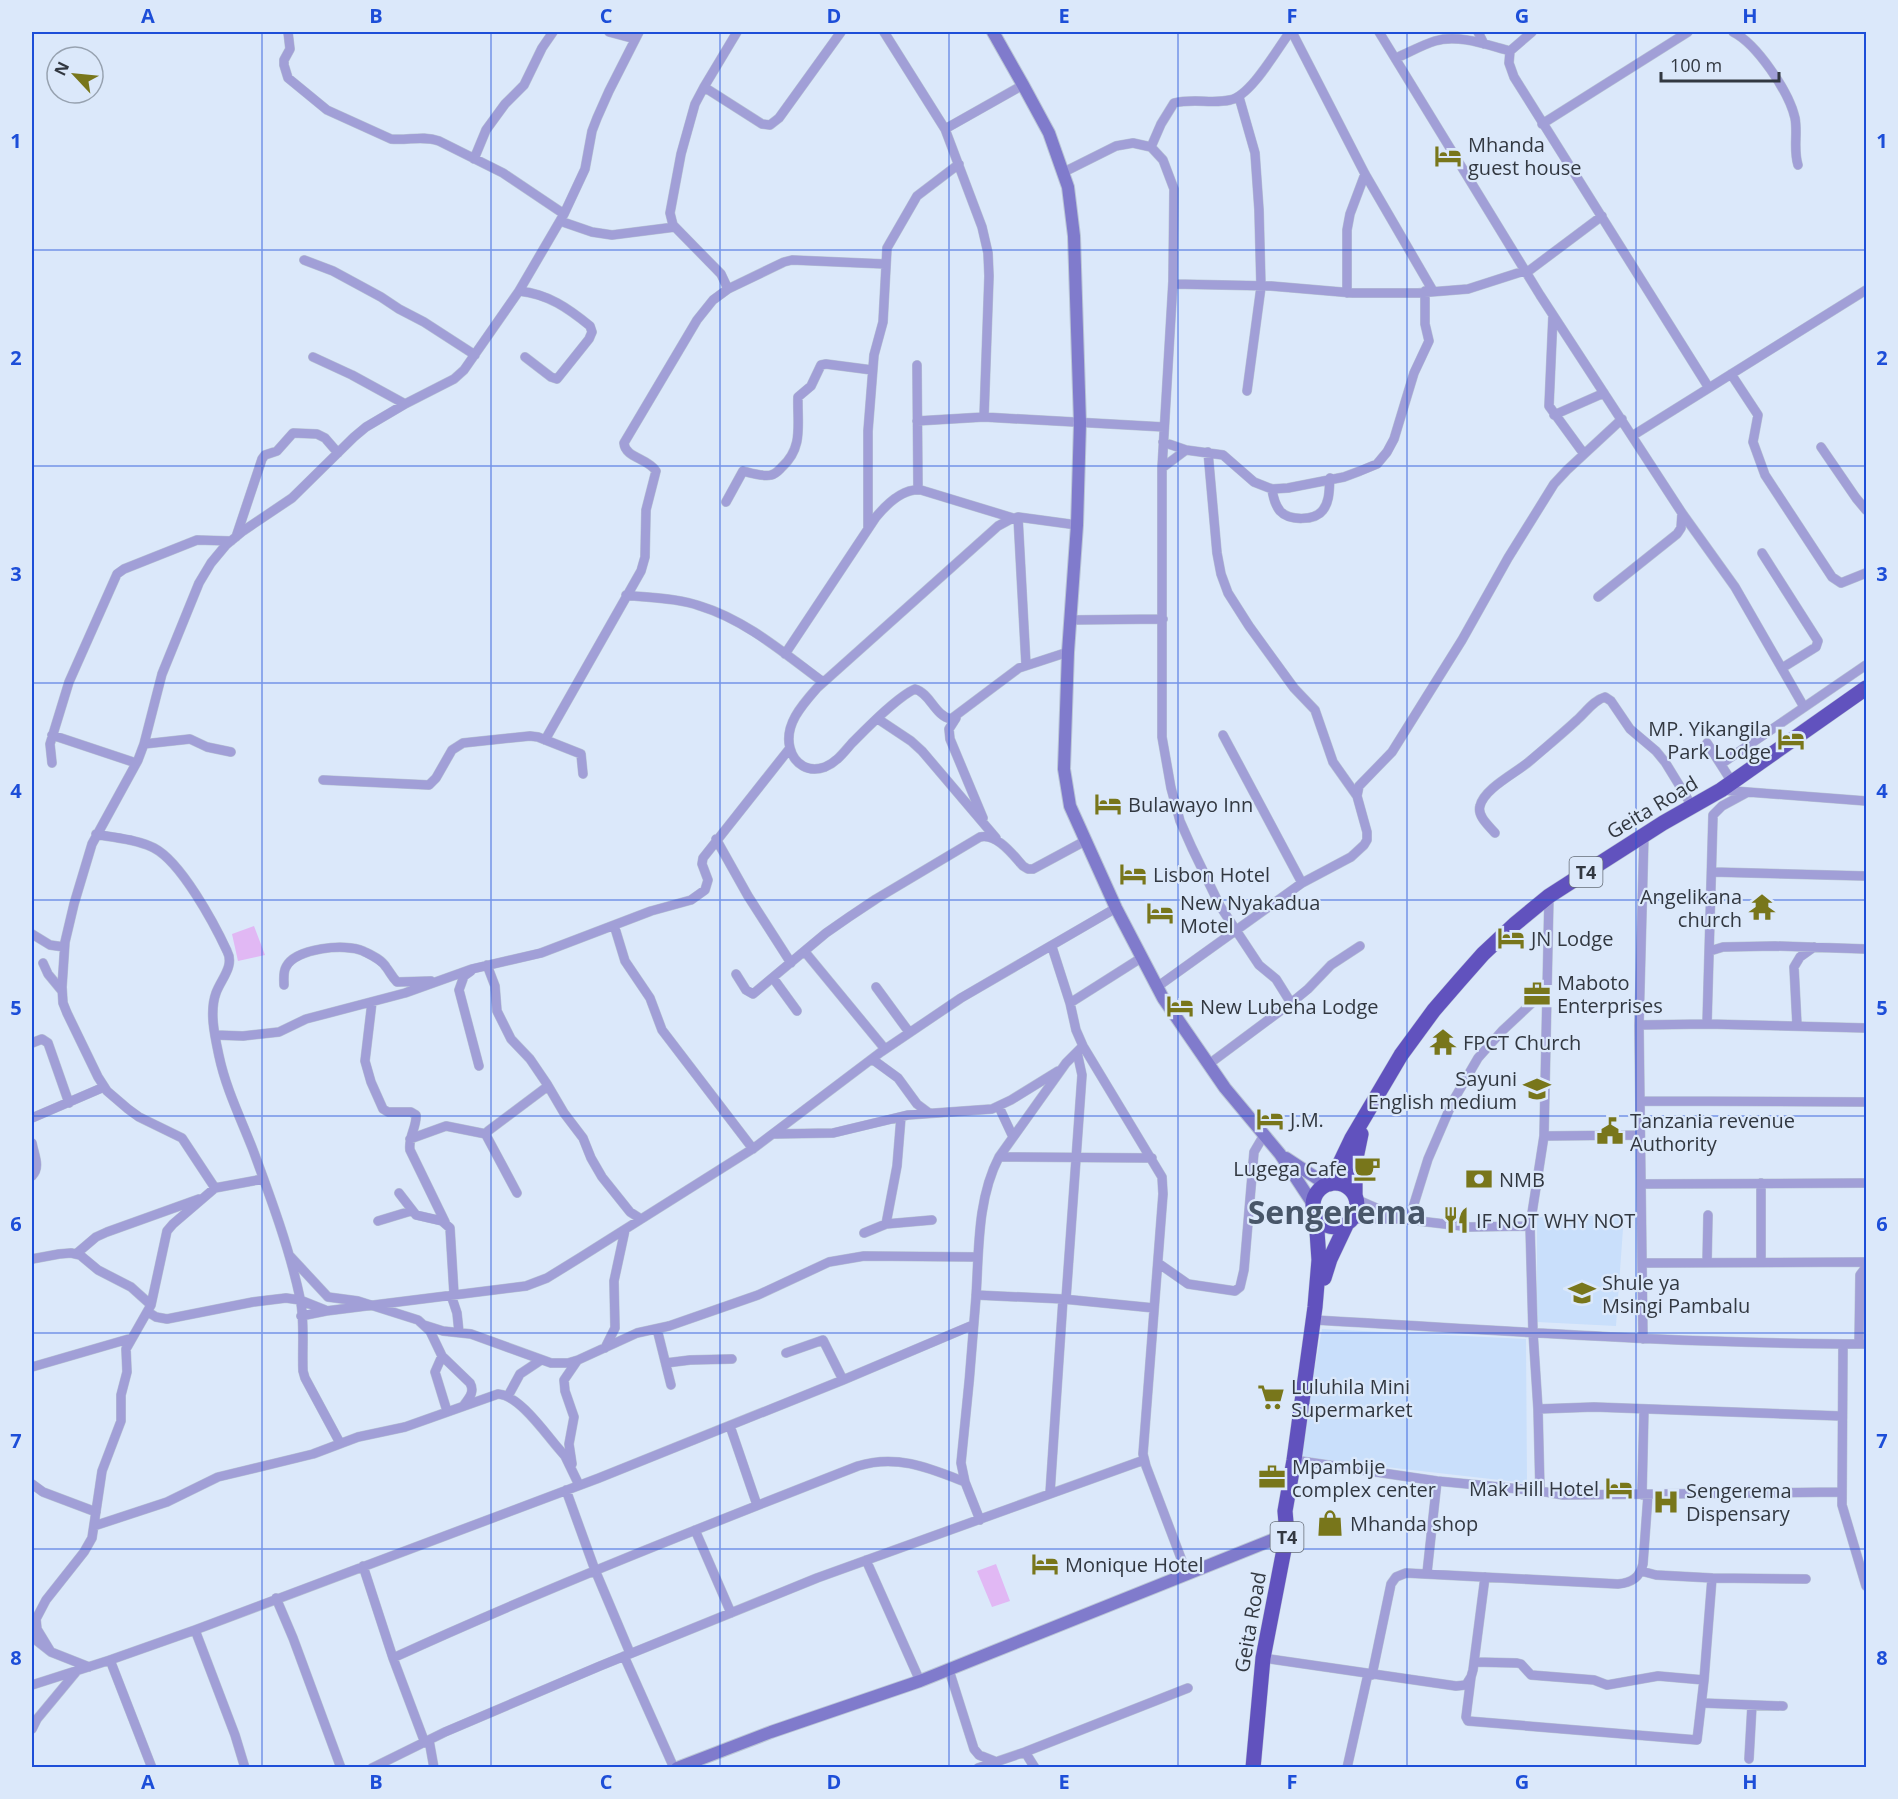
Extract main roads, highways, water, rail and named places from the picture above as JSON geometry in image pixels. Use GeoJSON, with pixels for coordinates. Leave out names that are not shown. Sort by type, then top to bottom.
{"type":"FeatureCollection","features":[{"type":"Feature","properties":{"kind":"highway","name":"Geita Road"},"geometry":{"type":"LineString","coordinates":[[1253,1767],[1263,1658],[1287,1534],[1285,1511],[1314,1313],[1319,1260],[1315,1196],[1320,1189],[1329,1184],[1352,1138],[1401,1054],[1434,1010],[1482,954],[1549,896],[1726,786],[1866,688]]}},
{"type":"Feature","properties":{"kind":"highway","name":"Geita Road"},"geometry":{"type":"LineString","coordinates":[[1314,1313],[1330,1259],[1356,1210],[1355,1163],[1364,1119]]}},
{"type":"Feature","properties":{"kind":"highway"},"geometry":{"type":"LineString","coordinates":[[1329,1184],[1345,1185],[1355,1198]]}},
{"type":"Feature","properties":{"kind":"highway"},"geometry":{"type":"LineString","coordinates":[[1315,1210],[1322,1223],[1330,1227],[1339,1227],[1349,1221]]}},
{"type":"Feature","properties":{"kind":"main road"},"geometry":{"type":"LineString","coordinates":[[993,32],[1049,133],[1068,187],[1074,236],[1080,423],[1064,769],[1070,806],[1116,908],[1157,987],[1225,1088],[1280,1154],[1304,1188],[1315,1210]]}},
{"type":"Feature","properties":{"kind":"main road"},"geometry":{"type":"LineString","coordinates":[[1280,1154],[1329,1184]]}},
{"type":"Feature","properties":{"kind":"main road"},"geometry":{"type":"LineString","coordinates":[[676,1767],[949,1670],[1287,1534]]}},
{"type":"Feature","properties":{"kind":"place","name":"Mhanda guest house"},"geometry":{"type":"Point","coordinates":[1448,156]}},
{"type":"Feature","properties":{"kind":"place","name":"MP. Yikangila Park Lodge"},"geometry":{"type":"Point","coordinates":[1791,739]}},
{"type":"Feature","properties":{"kind":"place","name":"Bulawayo Inn"},"geometry":{"type":"Point","coordinates":[1108,804]}},
{"type":"Feature","properties":{"kind":"place","name":"Lisbon Hotel"},"geometry":{"type":"Point","coordinates":[1133,874]}},
{"type":"Feature","properties":{"kind":"place","name":"Angelikana church"},"geometry":{"type":"Point","coordinates":[1762,907]}},
{"type":"Feature","properties":{"kind":"place","name":"New Nyakadua Motel"},"geometry":{"type":"Point","coordinates":[1160,913]}},
{"type":"Feature","properties":{"kind":"place","name":"JN Lodge"},"geometry":{"type":"Point","coordinates":[1511,938]}},
{"type":"Feature","properties":{"kind":"place","name":"Maboto Enterprises"},"geometry":{"type":"Point","coordinates":[1537,994]}},
{"type":"Feature","properties":{"kind":"place","name":"New Lubeha Lodge"},"geometry":{"type":"Point","coordinates":[1180,1006]}},
{"type":"Feature","properties":{"kind":"place","name":"FPCT Church"},"geometry":{"type":"Point","coordinates":[1443,1042]}},
{"type":"Feature","properties":{"kind":"place","name":"Sayuni English medium"},"geometry":{"type":"Point","coordinates":[1537,1089]}},
{"type":"Feature","properties":{"kind":"place","name":"J.M."},"geometry":{"type":"Point","coordinates":[1270,1119]}},
{"type":"Feature","properties":{"kind":"place","name":"Tanzania revenue Authority"},"geometry":{"type":"Point","coordinates":[1610,1131]}},
{"type":"Feature","properties":{"kind":"place","name":"Lugega Cafe"},"geometry":{"type":"Point","coordinates":[1367,1168]}},
{"type":"Feature","properties":{"kind":"place","name":"NMB"},"geometry":{"type":"Point","coordinates":[1479,1179]}},
{"type":"Feature","properties":{"kind":"place","name":"IF NOT WHY NOT"},"geometry":{"type":"Point","coordinates":[1456,1220]}},
{"type":"Feature","properties":{"kind":"place","name":"Shule ya Msingi Pambalu"},"geometry":{"type":"Point","coordinates":[1582,1293]}},
{"type":"Feature","properties":{"kind":"place","name":"Luluhila Mini Supermarket"},"geometry":{"type":"Point","coordinates":[1271,1397]}},
{"type":"Feature","properties":{"kind":"place","name":"Mpambije complex center"},"geometry":{"type":"Point","coordinates":[1272,1477]}},
{"type":"Feature","properties":{"kind":"place","name":"Mak Hill Hotel"},"geometry":{"type":"Point","coordinates":[1619,1488]}},
{"type":"Feature","properties":{"kind":"place","name":"Sengerema Dispensary"},"geometry":{"type":"Point","coordinates":[1666,1502]}},
{"type":"Feature","properties":{"kind":"place","name":"Mhanda shop"},"geometry":{"type":"Point","coordinates":[1330,1523]}},
{"type":"Feature","properties":{"kind":"place","name":"Monique Hotel"},"geometry":{"type":"Point","coordinates":[1045,1564]}},
{"type":"Feature","properties":{"kind":"district","name":"Sengerema"},"geometry":{"type":"Point","coordinates":[1337,1211]}}]}
